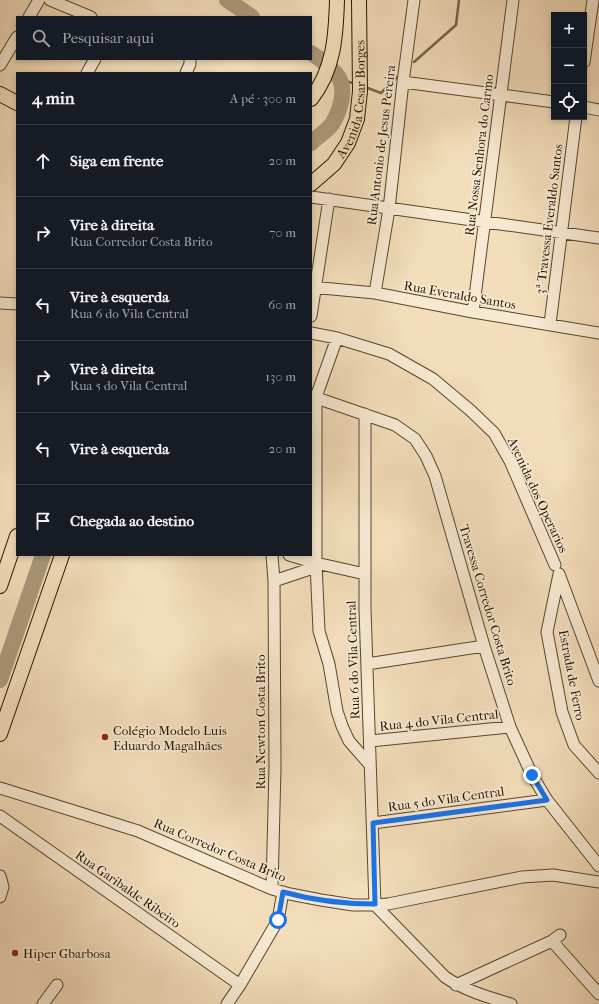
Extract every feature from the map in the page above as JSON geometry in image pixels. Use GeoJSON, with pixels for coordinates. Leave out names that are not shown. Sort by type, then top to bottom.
{"type":"FeatureCollection","features":[{"type":"Feature","properties":{"kind":"main road","name":"Avenida Cesar Borges"},"geometry":{"type":"LineString","coordinates":[[313,96],[329,64],[336,39],[337,0]]}},
{"type":"Feature","properties":{"kind":"main road","name":"Avenida Cesar Borges"},"geometry":{"type":"LineString","coordinates":[[312,183],[334,164],[348,143],[357,119],[360,91],[359,0]]}},
{"type":"Feature","properties":{"kind":"main road"},"geometry":{"type":"LineString","coordinates":[[0,94],[16,102]]}},
{"type":"Feature","properties":{"kind":"main road"},"geometry":{"type":"LineString","coordinates":[[0,586],[16,539]]}},
{"type":"Feature","properties":{"kind":"main road"},"geometry":{"type":"LineString","coordinates":[[0,734],[62,556]]}},
{"type":"Feature","properties":{"kind":"street"},"geometry":{"type":"LineString","coordinates":[[30,16],[39,0]]}},
{"type":"Feature","properties":{"kind":"street"},"geometry":{"type":"LineString","coordinates":[[50,0],[89,16]]}},
{"type":"Feature","properties":{"kind":"street","name":"Rua Antonio de Jesus Pereira"},"geometry":{"type":"LineString","coordinates":[[375,293],[389,209],[414,0]]}},
{"type":"Feature","properties":{"kind":"street","name":"Rua Nossa Senhora do Carmo"},"geometry":{"type":"LineString","coordinates":[[473,312],[513,0]]}},
{"type":"Feature","properties":{"kind":"street"},"geometry":{"type":"LineString","coordinates":[[587,52],[594,30],[593,0]]}},
{"type":"Feature","properties":{"kind":"street"},"geometry":{"type":"LineString","coordinates":[[0,65],[16,39]]}},
{"type":"Feature","properties":{"kind":"street"},"geometry":{"type":"LineString","coordinates":[[88,72],[94,60]]}},
{"type":"Feature","properties":{"kind":"street"},"geometry":{"type":"LineString","coordinates":[[186,72],[190,60]]}},
{"type":"Feature","properties":{"kind":"street"},"geometry":{"type":"LineString","coordinates":[[403,82],[551,102]]}},
{"type":"Feature","properties":{"kind":"street"},"geometry":{"type":"LineString","coordinates":[[587,108],[599,110]]}},
{"type":"Feature","properties":{"kind":"street","name":"3ª Travessa Everaldo Santos"},"geometry":{"type":"LineString","coordinates":[[550,324],[560,233],[576,120]]}},
{"type":"Feature","properties":{"kind":"street"},"geometry":{"type":"LineString","coordinates":[[312,197],[599,238]]}},
{"type":"Feature","properties":{"kind":"street"},"geometry":{"type":"LineString","coordinates":[[312,302],[313,288],[329,199]]}},
{"type":"Feature","properties":{"kind":"street","name":"Rua Everaldo Santos"},"geometry":{"type":"LineString","coordinates":[[313,288],[375,293],[599,334]]}},
{"type":"Feature","properties":{"kind":"street"},"geometry":{"type":"LineString","coordinates":[[0,303],[16,304]]}},
{"type":"Feature","properties":{"kind":"street","name":"Avenida dos Operarios"},"geometry":{"type":"LineString","coordinates":[[312,333],[337,338],[389,354],[433,379],[470,410],[494,433],[510,461],[557,570],[599,681]]}},
{"type":"Feature","properties":{"kind":"street"},"geometry":{"type":"LineString","coordinates":[[337,338],[314,396],[316,565],[319,631],[329,664],[337,711],[349,741],[370,765]]}},
{"type":"Feature","properties":{"kind":"street","name":"Travessa Corredor Costa Brito"},"geometry":{"type":"LineString","coordinates":[[314,396],[395,425],[415,439],[426,456],[434,476],[484,646],[510,728],[532,775],[547,800],[599,866]]}},
{"type":"Feature","properties":{"kind":"street","name":"Rua 6 do Vila Central"},"geometry":{"type":"LineString","coordinates":[[365,414],[365,574],[375,904]]}},
{"type":"Feature","properties":{"kind":"street","name":"Rua Newton Costa Brito"},"geometry":{"type":"LineString","coordinates":[[227,1004],[240,985],[278,920],[274,581],[272,556]]}},
{"type":"Feature","properties":{"kind":"street"},"geometry":{"type":"LineString","coordinates":[[292,556],[316,565],[365,574]]}},
{"type":"Feature","properties":{"kind":"street"},"geometry":{"type":"LineString","coordinates":[[274,581],[316,565]]}},
{"type":"Feature","properties":{"kind":"street","name":"Estrada de Ferro"},"geometry":{"type":"LineString","coordinates":[[557,570],[547,632],[562,712],[574,745],[599,773]]}},
{"type":"Feature","properties":{"kind":"street"},"geometry":{"type":"LineString","coordinates":[[367,664],[484,646]]}},
{"type":"Feature","properties":{"kind":"street","name":"Rua 4 do Vila Central"},"geometry":{"type":"LineString","coordinates":[[370,741],[510,728]]}},
{"type":"Feature","properties":{"kind":"street","name":"Rua Corredor Costa Brito"},"geometry":{"type":"LineString","coordinates":[[0,788],[138,831],[277,891],[321,900],[352,904],[388,904],[522,877],[553,875],[599,882]]}},
{"type":"Feature","properties":{"kind":"street","name":"Rua 5 do Vila Central"},"geometry":{"type":"LineString","coordinates":[[373,823],[547,800]]}},
{"type":"Feature","properties":{"kind":"street","name":"Rua Garibalde Ribeiro"},"geometry":{"type":"LineString","coordinates":[[0,816],[240,985]]}},
{"type":"Feature","properties":{"kind":"street"},"geometry":{"type":"LineString","coordinates":[[0,876],[3,887],[0,897]]}},
{"type":"Feature","properties":{"kind":"street"},"geometry":{"type":"LineString","coordinates":[[375,904],[445,977],[456,985],[475,993],[511,1004]]}},
{"type":"Feature","properties":{"kind":"street"},"geometry":{"type":"LineString","coordinates":[[456,985],[556,938],[599,994]]}},
{"type":"Feature","properties":{"kind":"street"},"geometry":{"type":"LineString","coordinates":[[43,1004],[57,985]]}},
{"type":"Feature","properties":{"kind":"waterway"},"geometry":{"type":"LineString","coordinates":[[227,0],[251,16]]}},
{"type":"Feature","properties":{"kind":"waterway"},"geometry":{"type":"LineString","coordinates":[[414,62],[456,25],[459,0]]}},
{"type":"Feature","properties":{"kind":"waterway"},"geometry":{"type":"LineString","coordinates":[[312,54],[332,69],[342,85],[341,103],[332,124],[312,142]]}},
{"type":"Feature","properties":{"kind":"waterway"},"geometry":{"type":"LineString","coordinates":[[365,87],[381,93],[397,77]]}},
{"type":"Feature","properties":{"kind":"waterway"},"geometry":{"type":"LineString","coordinates":[[340,79],[355,84]]}},
{"type":"Feature","properties":{"kind":"waterway"},"geometry":{"type":"LineString","coordinates":[[0,680],[43,556]]}},
{"type":"Feature","properties":{"kind":"place","name":"Colégio Modelo Luis Eduardo Magalhães"},"geometry":{"type":"Point","coordinates":[105,737]}},
{"type":"Feature","properties":{"kind":"place","name":"Hiper Gbarbosa"},"geometry":{"type":"Point","coordinates":[15,953]}},
{"type":"Feature","properties":{"kind":"route"},"geometry":{"type":"LineString","coordinates":[[278,920],[283,892],[321,900],[352,904],[375,904],[373,823],[547,800],[532,775]]}}]}
